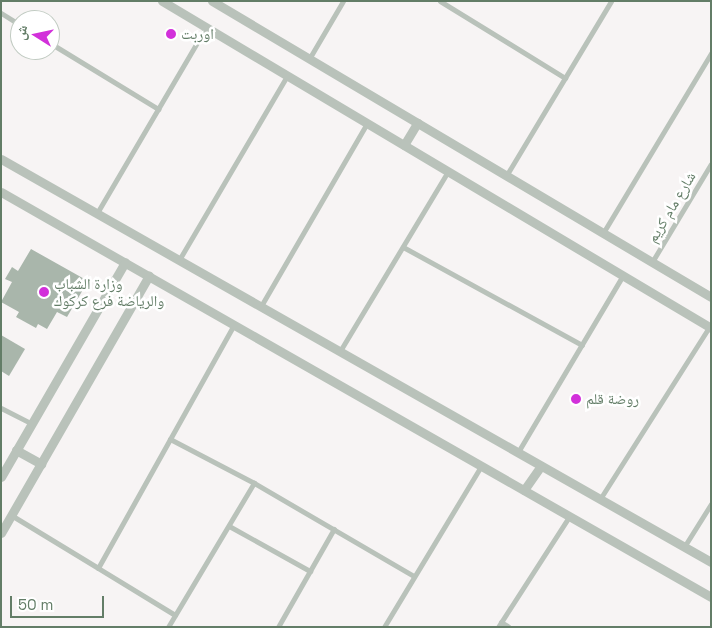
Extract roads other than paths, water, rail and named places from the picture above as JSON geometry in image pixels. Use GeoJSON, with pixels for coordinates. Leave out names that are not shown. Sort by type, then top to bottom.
{"type":"FeatureCollection","features":[{"type":"Feature","properties":{"kind":"street"},"geometry":{"type":"LineString","coordinates":[[162,1],[710,327],[600,499]]}},
{"type":"Feature","properties":{"kind":"street"},"geometry":{"type":"LineString","coordinates":[[308,59],[343,1]]}},
{"type":"Feature","properties":{"kind":"street"},"geometry":{"type":"LineString","coordinates":[[440,1],[565,78]]}},
{"type":"Feature","properties":{"kind":"street"},"geometry":{"type":"LineString","coordinates":[[506,176],[611,1]]}},
{"type":"Feature","properties":{"kind":"street"},"geometry":{"type":"LineString","coordinates":[[217,2],[308,59],[711,297]]}},
{"type":"Feature","properties":{"kind":"street"},"geometry":{"type":"LineString","coordinates":[[96,213],[206,27]]}},
{"type":"Feature","properties":{"kind":"street"},"geometry":{"type":"LineString","coordinates":[[60,49],[158,109]]}},
{"type":"Feature","properties":{"kind":"street"},"geometry":{"type":"LineString","coordinates":[[603,233],[711,53]]}},
{"type":"Feature","properties":{"kind":"street"},"geometry":{"type":"LineString","coordinates":[[179,260],[287,76]]}},
{"type":"Feature","properties":{"kind":"street"},"geometry":{"type":"LineString","coordinates":[[261,306],[367,123]]}},
{"type":"Feature","properties":{"kind":"street"},"geometry":{"type":"LineString","coordinates":[[404,145],[417,123]]}},
{"type":"Feature","properties":{"kind":"street"},"geometry":{"type":"LineString","coordinates":[[1,159],[711,562]]}},
{"type":"Feature","properties":{"kind":"street","name":"شارع مام كريم"},"geometry":{"type":"LineString","coordinates":[[652,262],[711,164]]}},
{"type":"Feature","properties":{"kind":"street"},"geometry":{"type":"LineString","coordinates":[[340,351],[448,172]]}},
{"type":"Feature","properties":{"kind":"street"},"geometry":{"type":"LineString","coordinates":[[1,192],[711,597]]}},
{"type":"Feature","properties":{"kind":"street"},"geometry":{"type":"LineString","coordinates":[[403,247],[582,345]]}},
{"type":"Feature","properties":{"kind":"street"},"geometry":{"type":"LineString","coordinates":[[1,477],[125,262]]}},
{"type":"Feature","properties":{"kind":"street"},"geometry":{"type":"LineString","coordinates":[[518,452],[623,275]]}},
{"type":"Feature","properties":{"kind":"street"},"geometry":{"type":"LineString","coordinates":[[1,533],[149,276]]}},
{"type":"Feature","properties":{"kind":"street"},"geometry":{"type":"LineString","coordinates":[[98,568],[234,325]]}},
{"type":"Feature","properties":{"kind":"street"},"geometry":{"type":"LineString","coordinates":[[1,408],[32,424]]}},
{"type":"Feature","properties":{"kind":"street"},"geometry":{"type":"LineString","coordinates":[[170,439],[254,483],[414,576]]}},
{"type":"Feature","properties":{"kind":"street"},"geometry":{"type":"LineString","coordinates":[[16,450],[41,464]]}},
{"type":"Feature","properties":{"kind":"street"},"geometry":{"type":"LineString","coordinates":[[384,627],[481,466]]}},
{"type":"Feature","properties":{"kind":"street"},"geometry":{"type":"LineString","coordinates":[[524,490],[541,466]]}},
{"type":"Feature","properties":{"kind":"street"},"geometry":{"type":"LineString","coordinates":[[168,627],[254,483]]}},
{"type":"Feature","properties":{"kind":"street"},"geometry":{"type":"LineString","coordinates":[[684,547],[711,504]]}},
{"type":"Feature","properties":{"kind":"street"},"geometry":{"type":"LineString","coordinates":[[12,515],[175,615]]}},
{"type":"Feature","properties":{"kind":"street"},"geometry":{"type":"LineString","coordinates":[[509,627],[499,624],[569,517]]}},
{"type":"Feature","properties":{"kind":"street"},"geometry":{"type":"LineString","coordinates":[[229,526],[310,571]]}},
{"type":"Feature","properties":{"kind":"street"},"geometry":{"type":"LineString","coordinates":[[278,627],[334,529]]}},
{"type":"Feature","properties":{"kind":"place","name":"اوربت"},"geometry":{"type":"Point","coordinates":[171,34]}},
{"type":"Feature","properties":{"kind":"place","name":"وزارة الشباب والرياضة فرع كركوك"},"geometry":{"type":"Point","coordinates":[44,292]}},
{"type":"Feature","properties":{"kind":"place","name":"روضة قلم"},"geometry":{"type":"Point","coordinates":[576,399]}}]}
